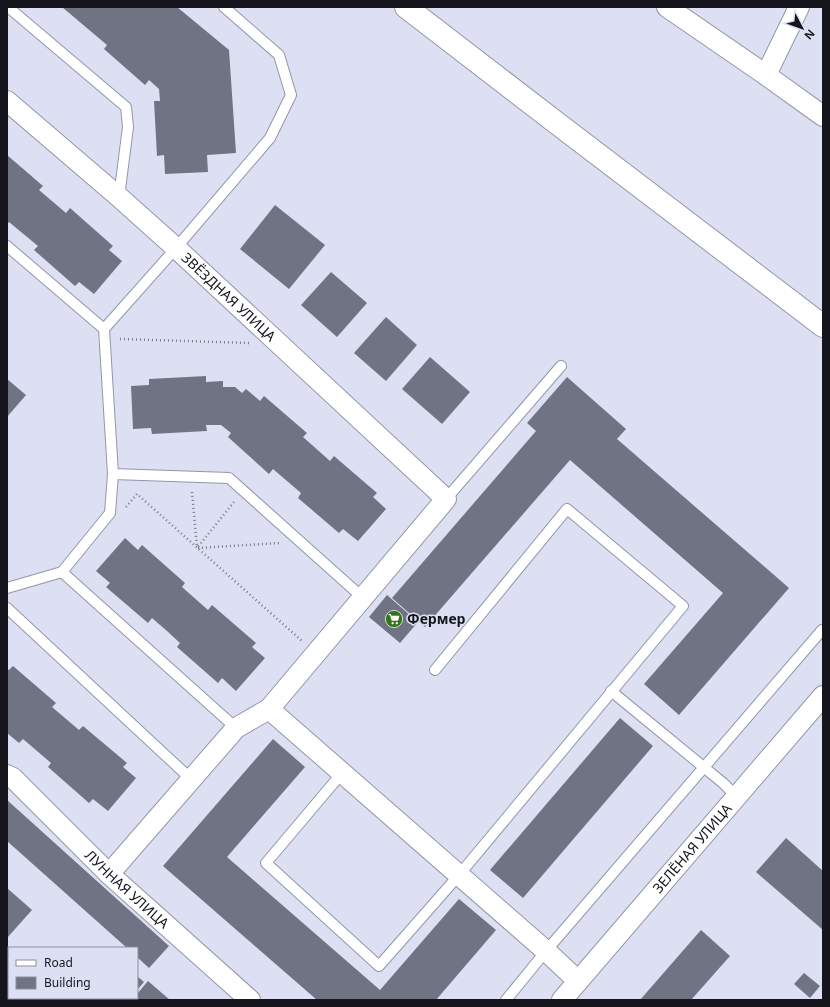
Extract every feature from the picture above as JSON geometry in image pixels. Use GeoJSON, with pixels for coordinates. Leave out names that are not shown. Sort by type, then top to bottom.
{"type":"FeatureCollection","features":[{"type":"Feature","properties":{"kind":"main road"},"geometry":{"type":"LineString","coordinates":[[406,7],[823,326]]}},
{"type":"Feature","properties":{"kind":"street"},"geometry":{"type":"LineString","coordinates":[[667,7],[823,116]]}},
{"type":"Feature","properties":{"kind":"street"},"geometry":{"type":"LineString","coordinates":[[766,75],[799,7]]}},
{"type":"Feature","properties":{"kind":"street","name":"ЗВЁЗДНАЯ УЛИЦА"},"geometry":{"type":"LineString","coordinates":[[7,101],[176,248],[446,499]]}},
{"type":"Feature","properties":{"kind":"street"},"geometry":{"type":"LineString","coordinates":[[109,874],[236,728],[269,709],[446,499]]}},
{"type":"Feature","properties":{"kind":"street","name":"ЗЕЛЁНАЯ УЛИЦА"},"geometry":{"type":"LineString","coordinates":[[562,1000],[823,696]]}},
{"type":"Feature","properties":{"kind":"street"},"geometry":{"type":"LineString","coordinates":[[269,709],[546,951],[578,981]]}},
{"type":"Feature","properties":{"kind":"street","name":"ЛУННАЯ УЛИЦА"},"geometry":{"type":"LineString","coordinates":[[7,775],[14,778],[109,874],[250,1000]]}},
{"type":"Feature","properties":{"kind":"lane"},"geometry":{"type":"LineString","coordinates":[[8,7],[126,107],[128,127],[119,197]]}},
{"type":"Feature","properties":{"kind":"lane"},"geometry":{"type":"LineString","coordinates":[[7,588],[62,572],[110,514],[112,474],[104,328],[176,248],[270,138],[291,95],[278,55],[224,7]]}},
{"type":"Feature","properties":{"kind":"lane"},"geometry":{"type":"LineString","coordinates":[[7,246],[104,328]]}},
{"type":"Feature","properties":{"kind":"lane"},"geometry":{"type":"LineString","coordinates":[[446,499],[561,366]]}},
{"type":"Feature","properties":{"kind":"lane"},"geometry":{"type":"LineString","coordinates":[[112,474],[229,478],[362,597]]}},
{"type":"Feature","properties":{"kind":"lane"},"geometry":{"type":"LineString","coordinates":[[342,773],[266,863],[379,966],[459,875],[683,606],[567,509],[435,670]]}},
{"type":"Feature","properties":{"kind":"lane"},"geometry":{"type":"LineString","coordinates":[[62,572],[236,728]]}},
{"type":"Feature","properties":{"kind":"lane"},"geometry":{"type":"LineString","coordinates":[[7,608],[192,780]]}},
{"type":"Feature","properties":{"kind":"lane"},"geometry":{"type":"LineString","coordinates":[[506,1000],[546,951],[704,767],[822,630],[823,631]]}},
{"type":"Feature","properties":{"kind":"lane"},"geometry":{"type":"LineString","coordinates":[[611,691],[723,783],[736,797]]}},
{"type":"Feature","properties":{"kind":"path"},"geometry":{"type":"LineString","coordinates":[[120,333],[118,339],[279,344]]}},
{"type":"Feature","properties":{"kind":"path"},"geometry":{"type":"LineString","coordinates":[[190,477],[197,548]]}},
{"type":"Feature","properties":{"kind":"path"},"geometry":{"type":"LineString","coordinates":[[197,548],[243,491]]}},
{"type":"Feature","properties":{"kind":"path"},"geometry":{"type":"LineString","coordinates":[[122,512],[137,494],[316,653]]}},
{"type":"Feature","properties":{"kind":"path"},"geometry":{"type":"LineString","coordinates":[[197,548],[300,542]]}},
{"type":"Feature","properties":{"kind":"building"},"geometry":{"type":"Polygon","coordinates":[[[62,7],[177,7],[229,50],[236,153],[207,155],[208,172],[165,174],[164,155],[157,156],[154,101],[160,101],[159,89],[149,80],[145,85],[104,49],[107,45],[62,7]]]}},
{"type":"Feature","properties":{"kind":"building"},"geometry":{"type":"Polygon","coordinates":[[[7,155],[43,186],[39,190],[66,213],[70,208],[113,246],[109,250],[122,261],[94,294],[79,282],[75,286],[34,250],[38,246],[9,222],[7,225],[7,155]]]}},
{"type":"Feature","properties":{"kind":"building"},"geometry":{"type":"Polygon","coordinates":[[[275,205],[325,245],[289,289],[240,249],[275,205]]]}},
{"type":"Feature","properties":{"kind":"building"},"geometry":{"type":"Polygon","coordinates":[[[331,272],[367,303],[337,337],[301,305],[331,272]]]}},
{"type":"Feature","properties":{"kind":"building"},"geometry":{"type":"Polygon","coordinates":[[[386,317],[417,345],[386,381],[354,353],[386,317]]]}},
{"type":"Feature","properties":{"kind":"building"},"geometry":{"type":"Polygon","coordinates":[[[430,357],[470,392],[442,424],[402,389],[430,357]]]}},
{"type":"Feature","properties":{"kind":"building"},"geometry":{"type":"Polygon","coordinates":[[[206,376],[206,382],[223,381],[223,387],[235,387],[242,393],[246,389],[260,401],[264,396],[307,433],[303,437],[330,461],[334,456],[377,493],[373,497],[386,509],[358,541],[343,529],[339,533],[298,498],[301,493],[273,469],[269,474],[228,437],[231,433],[221,425],[206,425],[207,431],[152,434],[151,428],[133,429],[131,386],[149,385],[149,379],[206,376]]]}},
{"type":"Feature","properties":{"kind":"building"},"geometry":{"type":"Polygon","coordinates":[[[567,377],[626,429],[617,439],[789,588],[679,715],[644,684],[723,593],[570,460],[425,627],[392,598],[536,431],[527,423],[567,377]]]}},
{"type":"Feature","properties":{"kind":"building"},"geometry":{"type":"Polygon","coordinates":[[[7,379],[26,395],[7,417],[7,379]]]}},
{"type":"Feature","properties":{"kind":"building"},"geometry":{"type":"Polygon","coordinates":[[[125,538],[138,550],[142,545],[185,583],[182,587],[208,610],[212,605],[256,643],[252,647],[265,658],[236,691],[222,678],[218,683],[177,647],[180,643],[152,618],[148,623],[106,587],[110,583],[96,571],[125,538]]]}},
{"type":"Feature","properties":{"kind":"building","name":"Фермер"},"geometry":{"type":"Polygon","coordinates":[[[387,595],[418,622],[400,643],[369,617],[387,595]]]}},
{"type":"Feature","properties":{"kind":"building"},"geometry":{"type":"Polygon","coordinates":[[[13,666],[56,703],[52,707],[79,730],[83,726],[127,763],[123,767],[136,778],[108,811],[93,799],[89,803],[48,767],[51,763],[23,739],[19,743],[7,733],[7,669],[9,670],[13,666]]]}},
{"type":"Feature","properties":{"kind":"building"},"geometry":{"type":"Polygon","coordinates":[[[620,718],[653,746],[523,898],[490,870],[620,718]]]}},
{"type":"Feature","properties":{"kind":"building"},"geometry":{"type":"Polygon","coordinates":[[[273,739],[305,767],[227,857],[380,990],[459,899],[496,930],[436,1000],[317,1000],[163,866],[273,739]]]}},
{"type":"Feature","properties":{"kind":"building"},"geometry":{"type":"Polygon","coordinates":[[[7,800],[169,946],[149,968],[138,958],[138,947],[126,947],[7,841],[7,800]]]}},
{"type":"Feature","properties":{"kind":"building"},"geometry":{"type":"Polygon","coordinates":[[[786,838],[823,871],[823,930],[756,872],[786,838]]]}},
{"type":"Feature","properties":{"kind":"building"},"geometry":{"type":"Polygon","coordinates":[[[7,888],[32,910],[7,938],[7,888]]]}},
{"type":"Feature","properties":{"kind":"building"},"geometry":{"type":"Polygon","coordinates":[[[701,930],[730,956],[691,1000],[640,1000],[701,930]]]}},
{"type":"Feature","properties":{"kind":"building"},"geometry":{"type":"Polygon","coordinates":[[[804,973],[820,986],[810,998],[794,984],[804,973]]]}},
{"type":"Feature","properties":{"kind":"building"},"geometry":{"type":"Polygon","coordinates":[[[138,977],[144,982],[138,989],[138,977]]]}},
{"type":"Feature","properties":{"kind":"building"},"geometry":{"type":"Polygon","coordinates":[[[148,981],[170,1000],[132,1000],[138,999],[138,993],[148,981]]]}},
{"type":"Feature","properties":{"kind":"building"},"geometry":{"type":"Polygon","coordinates":[[[116,999],[129,999],[128,1000],[116,999]]]}},
{"type":"Feature","properties":{"kind":"place","name":"Фермер"},"geometry":{"type":"Point","coordinates":[394,619]}}]}
